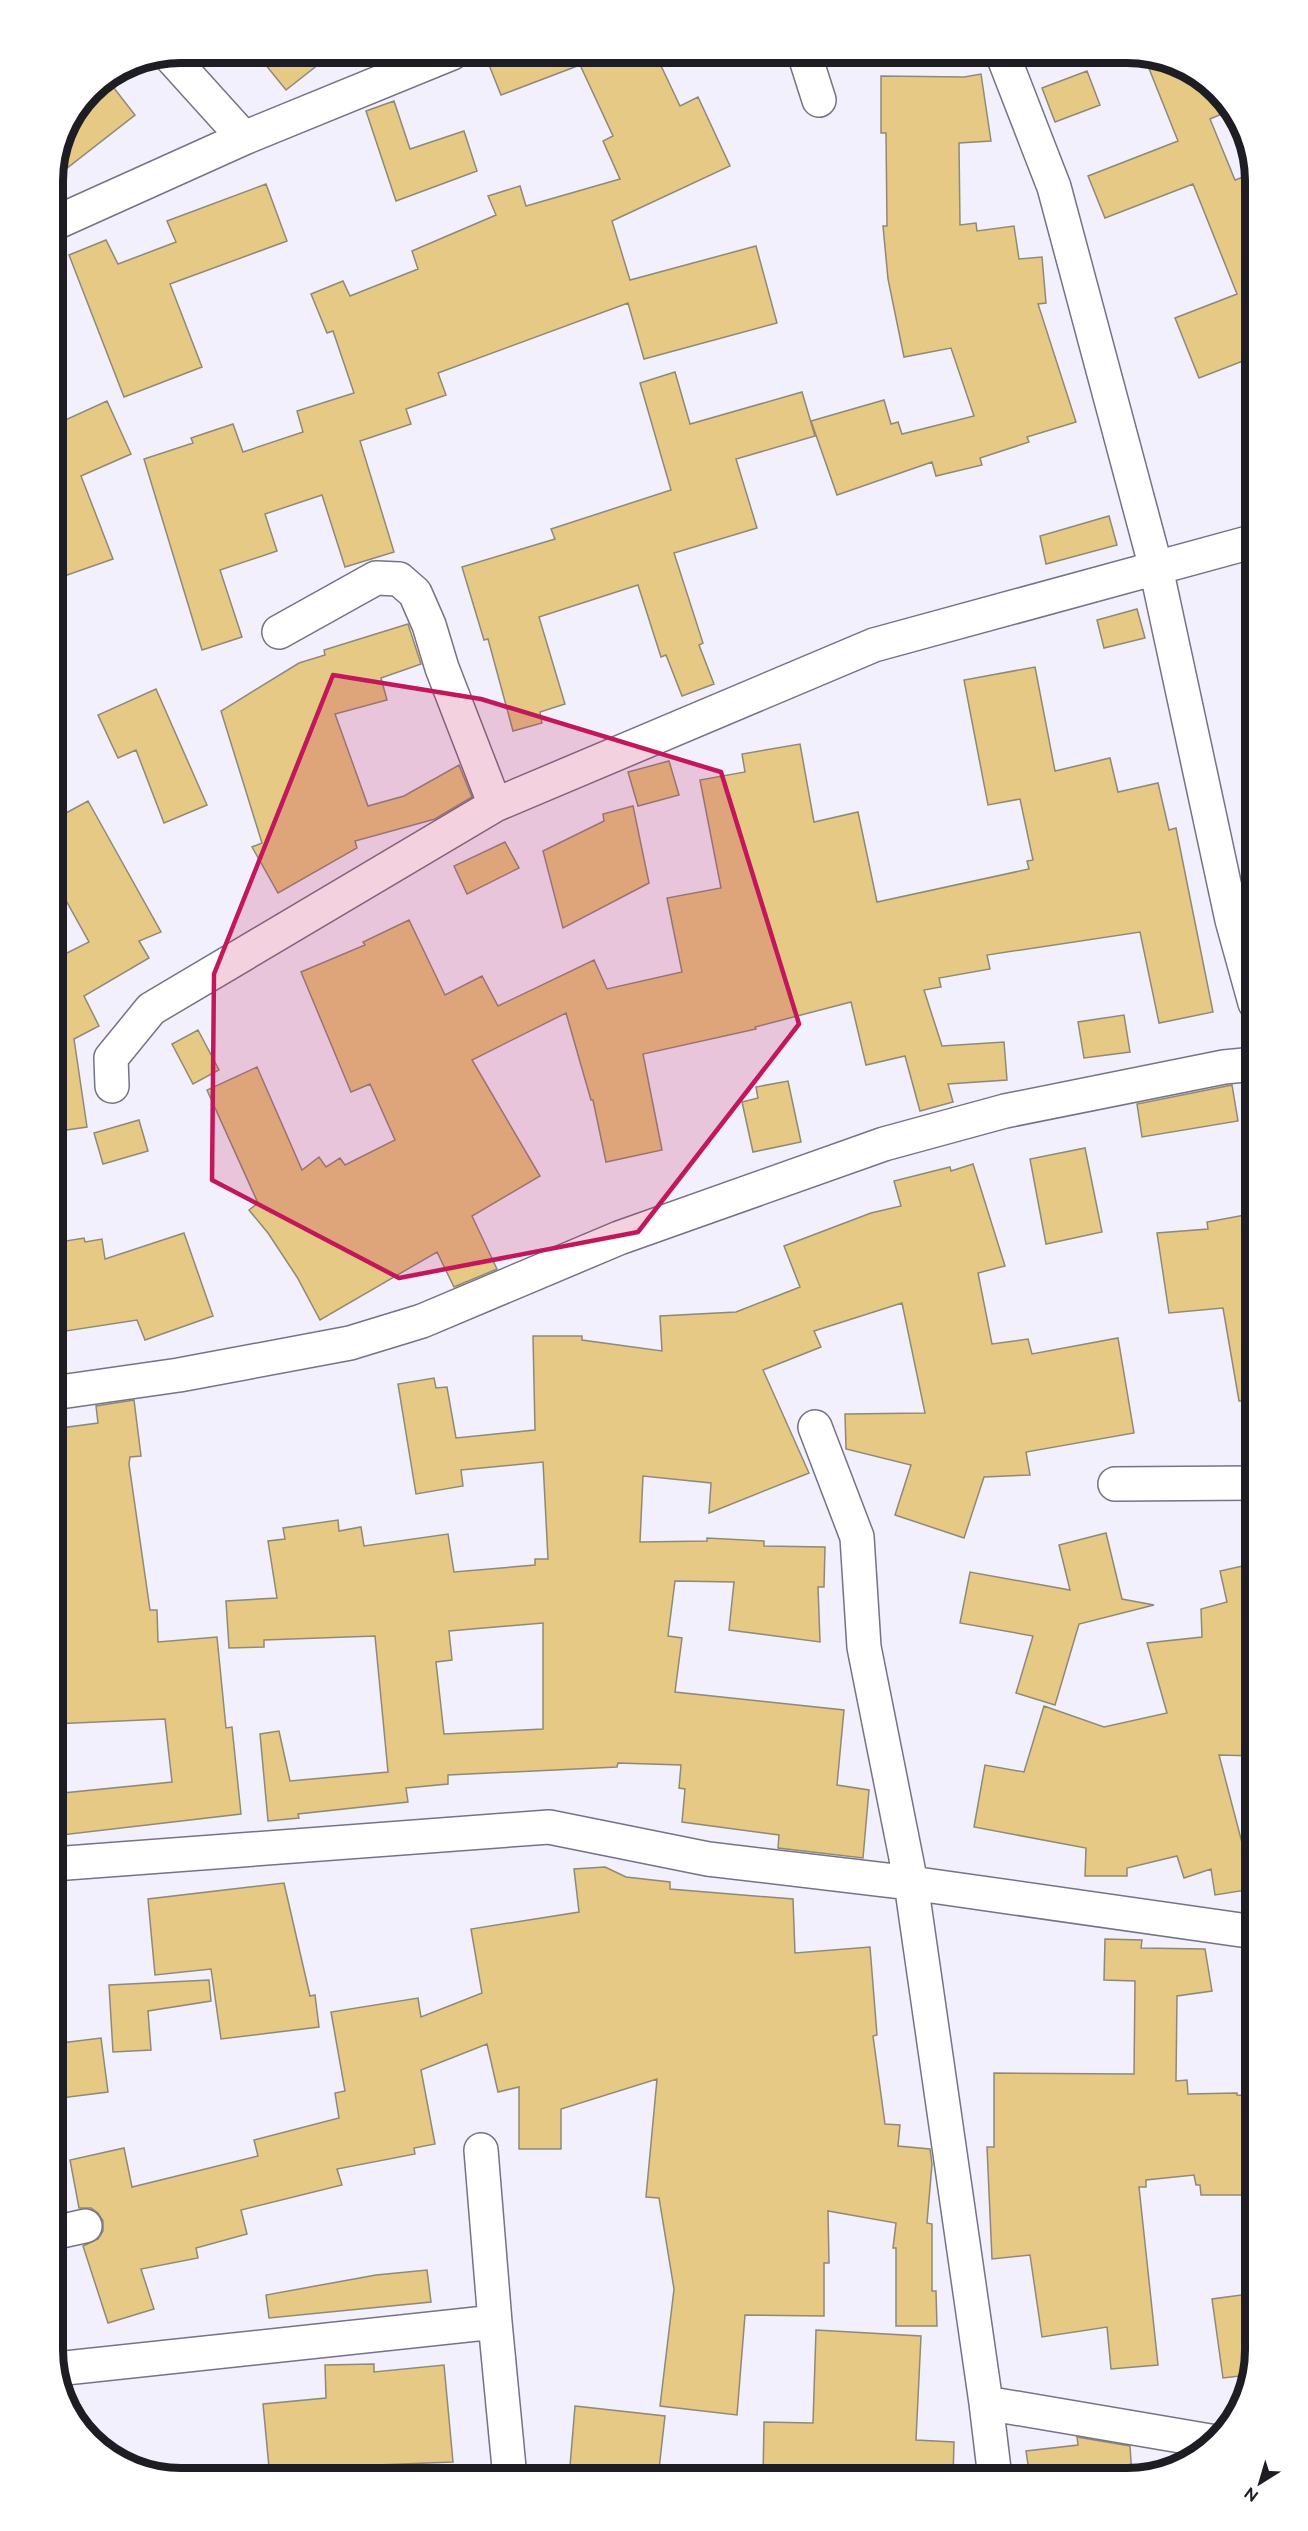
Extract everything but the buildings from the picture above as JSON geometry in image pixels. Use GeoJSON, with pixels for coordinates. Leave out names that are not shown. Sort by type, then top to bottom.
{"type":"FeatureCollection","features":[{"type":"Feature","properties":{"kind":"street"},"geometry":{"type":"LineString","coordinates":[[176,63],[244,138]]}},
{"type":"Feature","properties":{"kind":"street"},"geometry":{"type":"LineString","coordinates":[[63,219],[244,138],[428,63]]}},
{"type":"Feature","properties":{"kind":"street"},"geometry":{"type":"LineString","coordinates":[[807,63],[819,100]]}},
{"type":"Feature","properties":{"kind":"street"},"geometry":{"type":"LineString","coordinates":[[1006,63],[1054,187],[1156,568],[1232,920],[1245,965]]}},
{"type":"Feature","properties":{"kind":"street"},"geometry":{"type":"LineString","coordinates":[[112,1086],[111,1058],[151,1009],[495,805],[874,645],[1245,544]]}},
{"type":"Feature","properties":{"kind":"street"},"geometry":{"type":"LineString","coordinates":[[279,632],[376,578],[399,579],[415,593],[429,625],[442,668],[495,805]]}},
{"type":"Feature","properties":{"kind":"street"},"geometry":{"type":"LineString","coordinates":[[63,1392],[179,1375],[351,1343],[422,1321],[619,1238],[884,1144],[1005,1111],[1224,1067],[1245,1065]]}},
{"type":"Feature","properties":{"kind":"street"},"geometry":{"type":"LineString","coordinates":[[815,1427],[857,1537],[864,1647],[911,1883],[994,2468]]}},
{"type":"Feature","properties":{"kind":"street"},"geometry":{"type":"LineString","coordinates":[[1114,1484],[1245,1483]]}},
{"type":"Feature","properties":{"kind":"street"},"geometry":{"type":"LineString","coordinates":[[63,1863],[549,1827],[708,1859],[911,1883],[1245,1930]]}},
{"type":"Feature","properties":{"kind":"street"},"geometry":{"type":"LineString","coordinates":[[481,2150],[509,2468]]}},
{"type":"Feature","properties":{"kind":"street"},"geometry":{"type":"LineString","coordinates":[[63,2231],[85,2226]]}},
{"type":"Feature","properties":{"kind":"street"},"geometry":{"type":"LineString","coordinates":[[64,2368],[495,2322]]}},
{"type":"Feature","properties":{"kind":"street"},"geometry":{"type":"LineString","coordinates":[[986,2403],[1203,2440]]}},
{"type":"Feature","properties":{"kind":"highlighted area"},"geometry":{"type":"Polygon","coordinates":[[[333,675],[481,699],[721,772],[799,1024],[638,1232],[399,1278],[212,1180],[214,974],[333,675]]]}}]}
